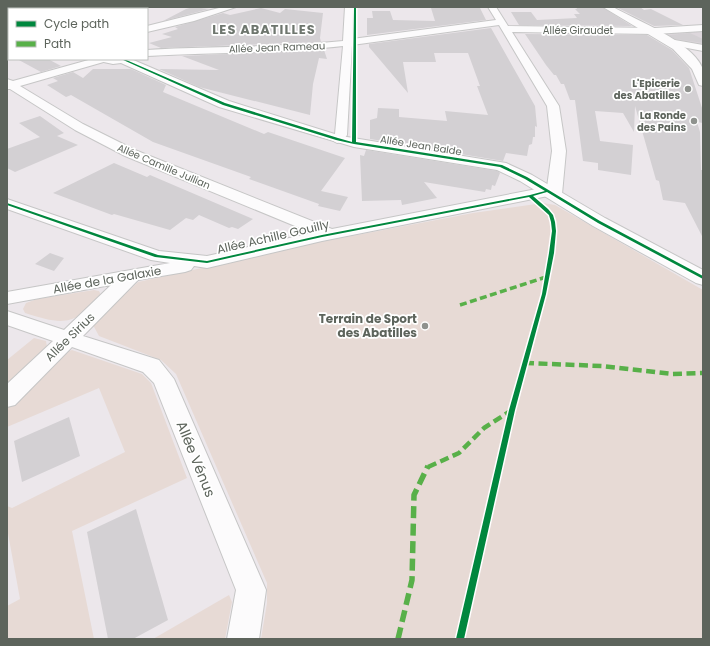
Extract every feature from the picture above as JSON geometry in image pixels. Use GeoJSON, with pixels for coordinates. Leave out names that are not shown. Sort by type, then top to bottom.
{"type":"FeatureCollection","features":[{"type":"Feature","properties":{"kind":"street"},"geometry":{"type":"LineString","coordinates":[[148,29],[191,19],[232,7]]}},
{"type":"Feature","properties":{"kind":"street"},"geometry":{"type":"LineString","coordinates":[[337,139],[341,130],[346,76],[346,44],[349,7]]}},
{"type":"Feature","properties":{"kind":"street"},"geometry":{"type":"LineString","coordinates":[[492,7],[553,106],[559,152],[551,192]]}},
{"type":"Feature","properties":{"kind":"street"},"geometry":{"type":"LineString","coordinates":[[607,7],[669,42],[680,50],[701,72],[703,82]]}},
{"type":"Feature","properties":{"kind":"street","name":"Allée Jean Rameau"},"geometry":{"type":"LineString","coordinates":[[148,53],[213,49],[302,48],[407,36],[478,24],[503,26]]}},
{"type":"Feature","properties":{"kind":"street","name":"Allée Giraudet"},"geometry":{"type":"LineString","coordinates":[[503,26],[650,31],[703,28]]}},
{"type":"Feature","properties":{"kind":"street"},"geometry":{"type":"LineString","coordinates":[[669,42],[703,48]]}},
{"type":"Feature","properties":{"kind":"street"},"geometry":{"type":"LineString","coordinates":[[8,84],[99,60]]}},
{"type":"Feature","properties":{"kind":"street","name":"Allée Jean Balde"},"geometry":{"type":"LineString","coordinates":[[125,60],[224,104],[337,139],[501,166],[526,178],[599,222],[703,278]]}},
{"type":"Feature","properties":{"kind":"street","name":"Allée Camille Jullian"},"geometry":{"type":"LineString","coordinates":[[8,84],[79,127],[130,153],[329,234]]}},
{"type":"Feature","properties":{"kind":"street","name":"Allée Achille Gouilly"},"geometry":{"type":"LineString","coordinates":[[7,204],[157,256],[207,262],[329,234],[551,192]]}},
{"type":"Feature","properties":{"kind":"street","name":"Allée de la Galaxie"},"geometry":{"type":"LineString","coordinates":[[7,298],[207,262]]}},
{"type":"Feature","properties":{"kind":"street","name":"Allée Sirius"},"geometry":{"type":"LineString","coordinates":[[7,398],[133,275]]}},
{"type":"Feature","properties":{"kind":"street"},"geometry":{"type":"LineString","coordinates":[[7,318],[68,337]]}},
{"type":"Feature","properties":{"kind":"street","name":"Allée Vénus"},"geometry":{"type":"LineString","coordinates":[[68,337],[150,366],[163,379],[251,590],[243,639]]}},
{"type":"Feature","properties":{"kind":"shaded area"},"geometry":{"type":"Polygon","coordinates":[[[703,30],[703,46],[680,41],[664,34],[665,33],[703,30]]]}},
{"type":"Feature","properties":{"kind":"shaded area"},"geometry":{"type":"Polygon","coordinates":[[[543,203],[555,205],[703,290],[703,639],[261,639],[267,603],[267,583],[176,374],[161,360],[99,336],[93,325],[138,282],[315,243],[473,213],[543,203]]]}},
{"type":"Feature","properties":{"kind":"shaded area"},"geometry":{"type":"Polygon","coordinates":[[[94,290],[99,291],[101,295],[91,306],[75,318],[58,321],[25,313],[23,309],[26,303],[37,299],[94,290]]]}},
{"type":"Feature","properties":{"kind":"shaded area"},"geometry":{"type":"Polygon","coordinates":[[[34,338],[46,341],[47,347],[7,386],[7,360],[34,338]]]}},
{"type":"Feature","properties":{"kind":"shaded area"},"geometry":{"type":"Polygon","coordinates":[[[72,350],[142,374],[151,383],[187,478],[72,531],[94,639],[7,639],[7,606],[20,599],[7,528],[7,506],[12,508],[125,452],[99,388],[7,427],[7,408],[60,354],[72,350]]]}},
{"type":"Feature","properties":{"kind":"shaded area"},"geometry":{"type":"Polygon","coordinates":[[[229,595],[232,602],[225,639],[153,639],[229,595]]]}},
{"type":"Feature","properties":{"kind":"building"},"geometry":{"type":"Polygon","coordinates":[[[193,7],[209,9],[163,21],[186,9],[193,7]]]}},
{"type":"Feature","properties":{"kind":"building"},"geometry":{"type":"Polygon","coordinates":[[[576,7],[602,7],[632,26],[519,25],[511,12],[531,12],[537,20],[577,18],[574,14],[580,14],[575,9],[577,9],[576,7]]]}},
{"type":"Feature","properties":{"kind":"building"},"geometry":{"type":"Polygon","coordinates":[[[616,7],[640,7],[644,10],[651,9],[683,25],[654,26],[616,7]]]}},
{"type":"Feature","properties":{"kind":"building"},"geometry":{"type":"Polygon","coordinates":[[[261,8],[280,13],[285,9],[323,13],[320,38],[321,42],[161,48],[149,43],[172,37],[162,34],[178,29],[175,27],[223,13],[230,15],[261,8]]]}},
{"type":"Feature","properties":{"kind":"building"},"geometry":{"type":"Polygon","coordinates":[[[431,8],[480,8],[486,20],[367,35],[367,18],[373,18],[372,11],[390,11],[393,20],[435,21],[431,8]]]}},
{"type":"Feature","properties":{"kind":"building"},"geometry":{"type":"Polygon","coordinates":[[[491,28],[535,106],[537,127],[535,126],[535,137],[533,137],[532,144],[529,145],[527,156],[506,153],[503,161],[370,139],[370,120],[377,118],[378,108],[399,109],[399,117],[447,121],[445,111],[488,115],[477,86],[480,86],[468,53],[434,53],[436,62],[403,62],[408,93],[369,47],[369,44],[491,28]]]}},
{"type":"Feature","properties":{"kind":"building"},"geometry":{"type":"Polygon","coordinates":[[[690,33],[703,39],[703,43],[675,39],[669,35],[690,33]]]}},
{"type":"Feature","properties":{"kind":"building"},"geometry":{"type":"Polygon","coordinates":[[[525,34],[647,35],[672,50],[689,68],[703,111],[703,123],[697,122],[700,132],[701,170],[703,170],[703,238],[685,203],[663,200],[659,181],[656,180],[635,106],[634,132],[623,113],[595,111],[600,141],[633,145],[631,175],[598,170],[598,163],[583,161],[575,100],[570,100],[564,84],[561,84],[556,75],[554,75],[546,65],[525,34]]]}},
{"type":"Feature","properties":{"kind":"building"},"geometry":{"type":"Polygon","coordinates":[[[324,50],[327,59],[319,58],[313,84],[310,115],[199,87],[159,69],[219,70],[182,56],[324,50]]]}},
{"type":"Feature","properties":{"kind":"building"},"geometry":{"type":"Polygon","coordinates":[[[19,60],[50,60],[61,66],[41,72],[19,60]]]}},
{"type":"Feature","properties":{"kind":"building"},"geometry":{"type":"Polygon","coordinates":[[[93,69],[131,69],[166,85],[163,92],[264,134],[268,132],[345,158],[321,191],[348,197],[340,211],[318,206],[319,204],[249,179],[251,177],[153,142],[71,95],[66,97],[47,85],[58,81],[53,78],[73,72],[83,78],[93,69]]]}},
{"type":"Feature","properties":{"kind":"building"},"geometry":{"type":"Polygon","coordinates":[[[40,116],[64,133],[57,136],[78,145],[15,172],[7,168],[7,149],[40,137],[19,123],[40,116]]]}},
{"type":"Feature","properties":{"kind":"building"},"geometry":{"type":"Polygon","coordinates":[[[366,150],[497,171],[500,173],[495,186],[492,185],[491,190],[486,189],[485,192],[424,182],[437,198],[402,205],[401,200],[362,201],[360,155],[364,156],[366,150]]]}},
{"type":"Feature","properties":{"kind":"building"},"geometry":{"type":"Polygon","coordinates":[[[114,163],[147,177],[150,175],[253,219],[238,229],[232,227],[229,228],[199,215],[193,220],[186,218],[170,230],[114,214],[112,215],[53,193],[114,163]]]}},
{"type":"Feature","properties":{"kind":"building"},"geometry":{"type":"Polygon","coordinates":[[[50,253],[64,258],[54,271],[35,264],[50,253]]]}},
{"type":"Feature","properties":{"kind":"building"},"geometry":{"type":"Polygon","coordinates":[[[69,417],[80,456],[22,482],[14,441],[69,417]]]}},
{"type":"Feature","properties":{"kind":"building"},"geometry":{"type":"Polygon","coordinates":[[[136,509],[168,620],[133,639],[108,639],[87,532],[136,509]]]}},
{"type":"Feature","properties":{"kind":"marked path"},"geometry":{"type":"LineString","coordinates":[[460,305],[546,277]]}},
{"type":"Feature","properties":{"kind":"marked path"},"geometry":{"type":"LineString","coordinates":[[525,363],[602,366],[672,374],[703,373]]}},
{"type":"Feature","properties":{"kind":"marked path"},"geometry":{"type":"LineString","coordinates":[[398,639],[412,580],[414,495],[428,466],[459,453],[484,428],[512,410]]}},
{"type":"Feature","properties":{"kind":"cycle path"},"geometry":{"type":"LineString","coordinates":[[354,143],[355,7]]}},
{"type":"Feature","properties":{"kind":"cycle path"},"geometry":{"type":"LineString","coordinates":[[124,60],[224,104],[337,139],[501,166],[526,178],[599,222],[703,278]]}},
{"type":"Feature","properties":{"kind":"cycle path"},"geometry":{"type":"LineString","coordinates":[[7,204],[157,256],[207,262],[322,236],[530,196],[548,191]]}},
{"type":"Feature","properties":{"kind":"cycle path"},"geometry":{"type":"LineString","coordinates":[[460,639],[512,410],[544,294],[552,253],[554,231],[551,215],[530,196]]}},
{"type":"Feature","properties":{"kind":"place","name":"L'Epicerie des Abatilles"},"geometry":{"type":"Point","coordinates":[688,89]}},
{"type":"Feature","properties":{"kind":"place","name":"La Ronde des Pains"},"geometry":{"type":"Point","coordinates":[694,121]}},
{"type":"Feature","properties":{"kind":"place","name":"Terrain de Sport des Abatilles"},"geometry":{"type":"Point","coordinates":[425,326]}},
{"type":"Feature","properties":{"kind":"district","name":"LES ABATILLES"},"geometry":{"type":"Point","coordinates":[264,29]}}]}
